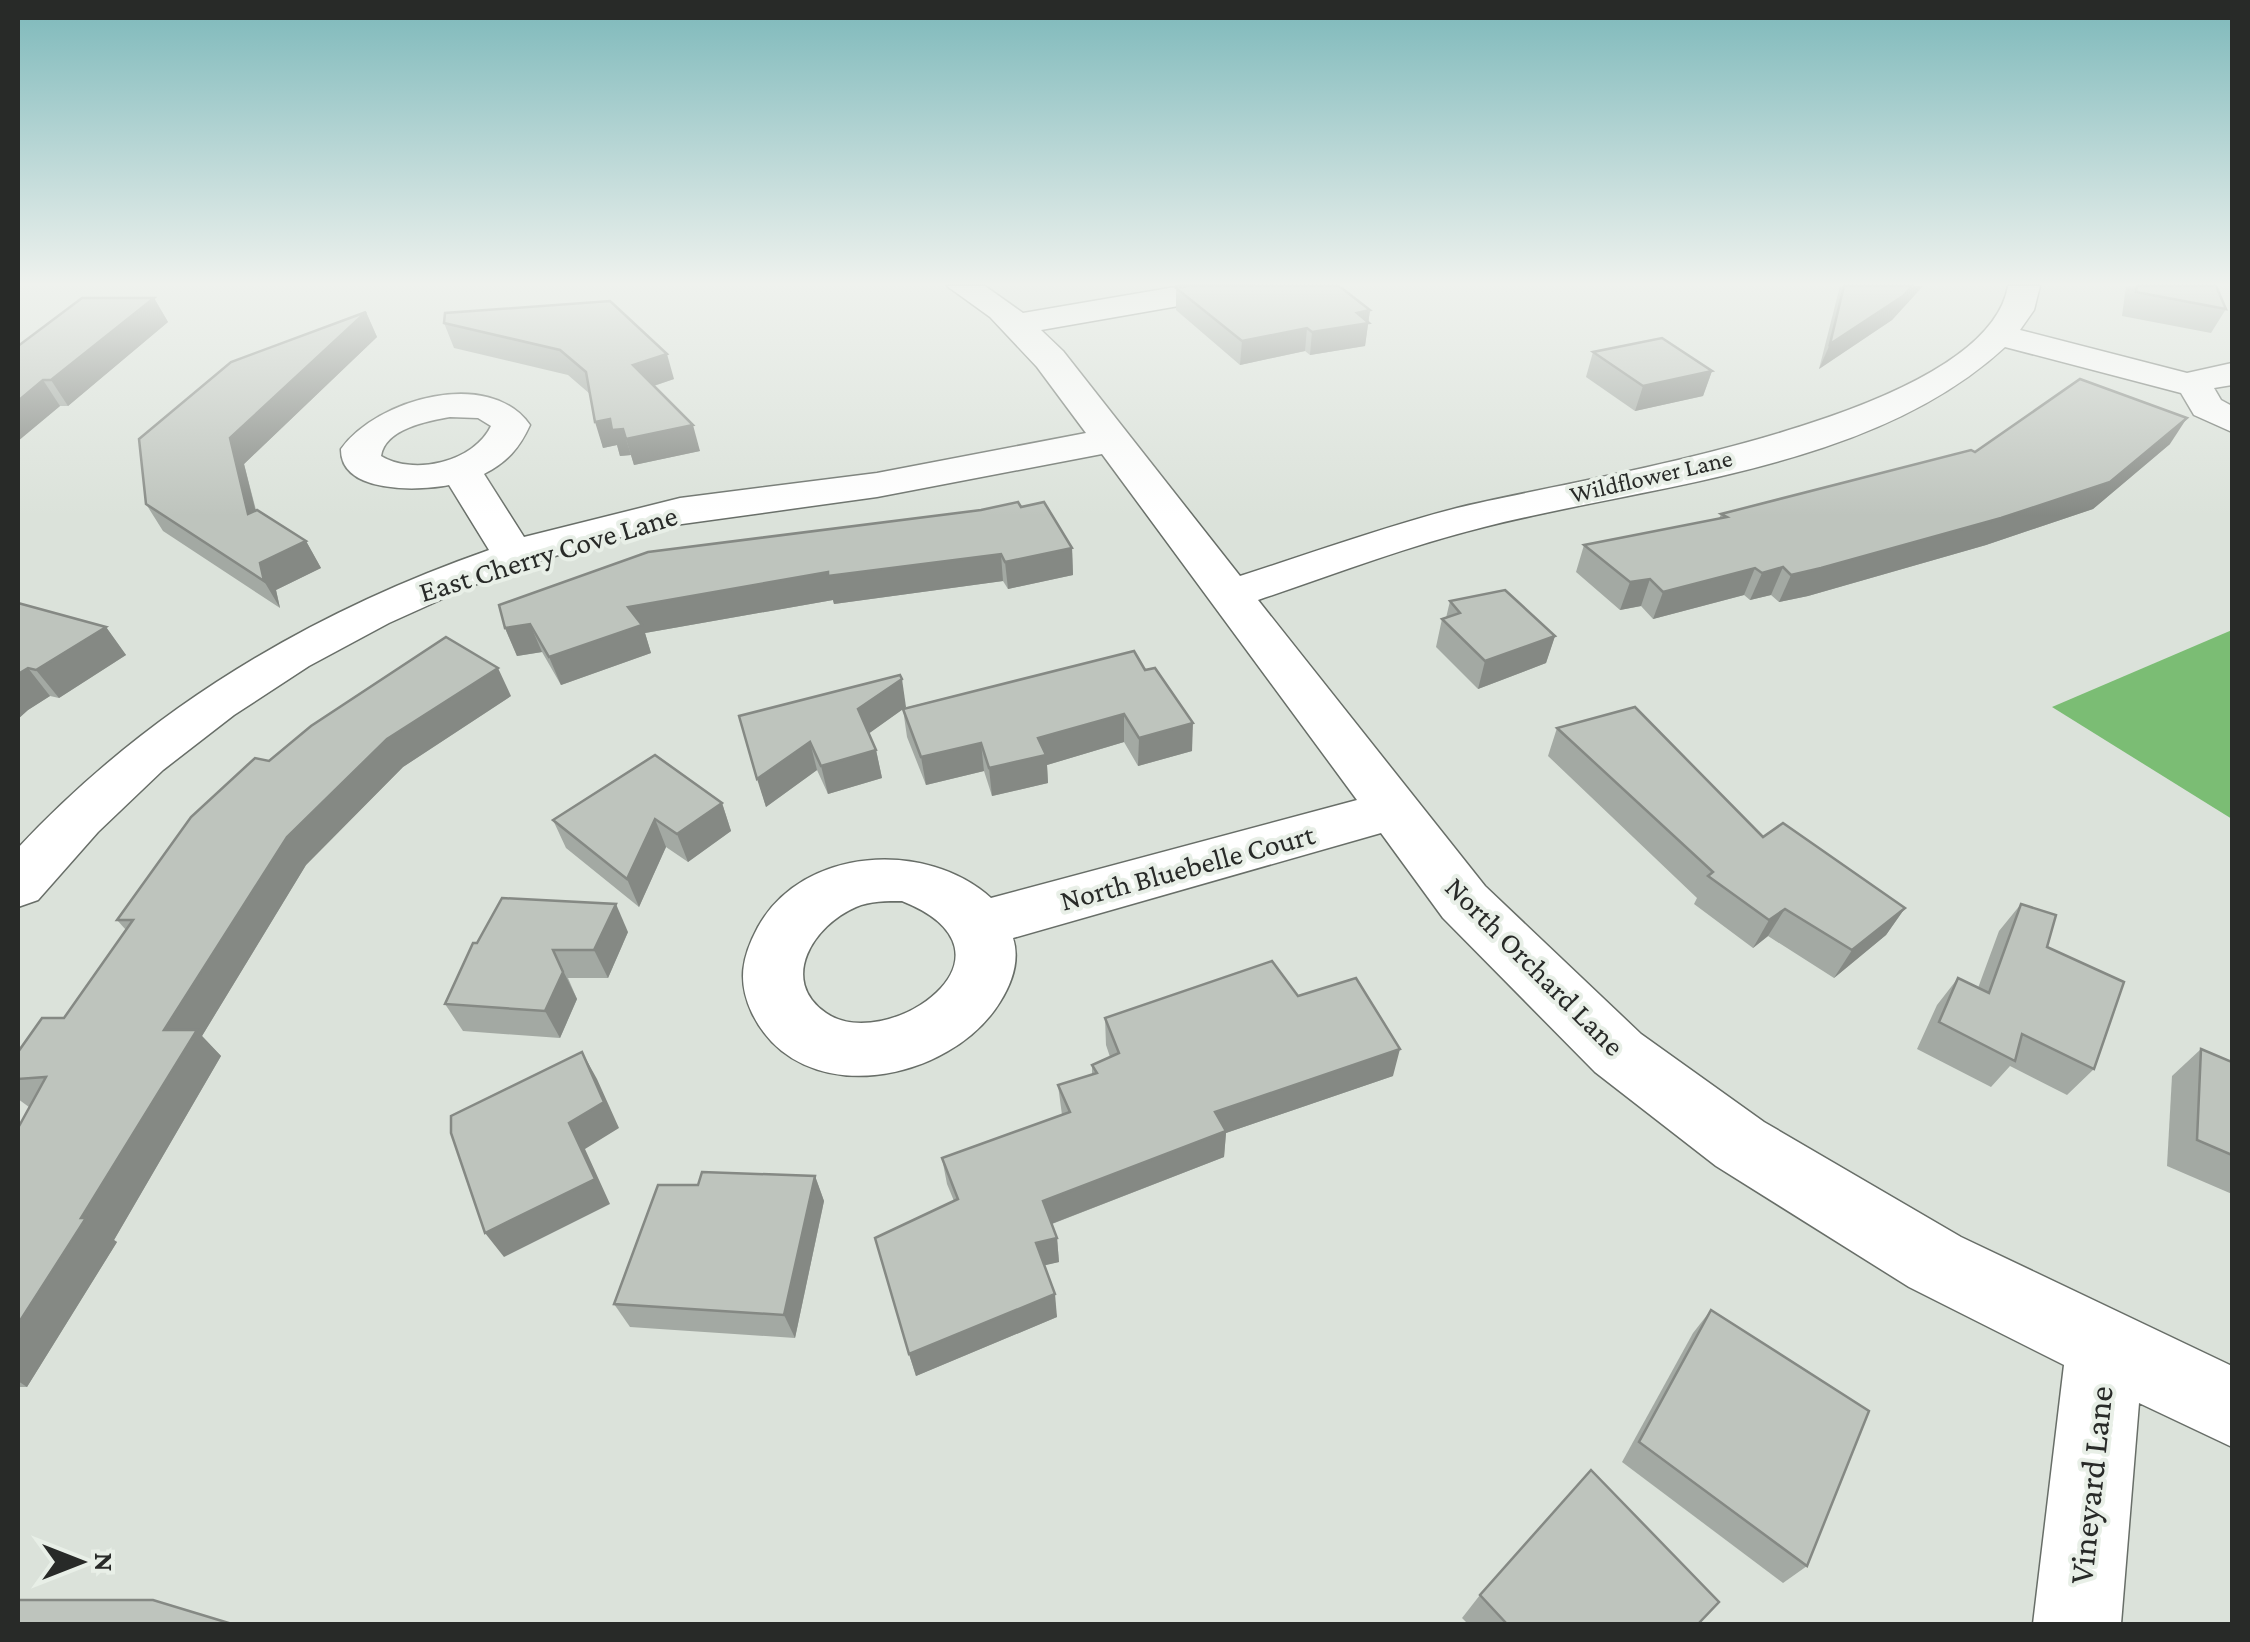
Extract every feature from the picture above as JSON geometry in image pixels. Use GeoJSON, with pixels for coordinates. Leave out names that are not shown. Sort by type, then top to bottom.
{"type":"FeatureCollection","features":[{"type":"Feature","properties":{"kind":"street","name":"North Orchard Lane"},"geometry":{"type":"LineString","coordinates":[[1053,363],[1464,902],[1618,1053],[1740,1144],[1903,1242],[2232,1407]]}},
{"type":"Feature","properties":{"kind":"street","name":"Wildflower Lane"},"geometry":{"type":"LineString","coordinates":[[1230,594],[1468,518],[1742,455],[1842,426],[1916,398],[1971,363]]}},
{"type":"Feature","properties":{"kind":"street"},"geometry":{"type":"LineString","coordinates":[[2105,363],[2195,386],[2207,406],[2232,421]]}},
{"type":"Feature","properties":{"kind":"street"},"geometry":{"type":"LineString","coordinates":[[2195,386],[2202,379],[2232,374]]}},
{"type":"Feature","properties":{"kind":"street","name":"East Cherry Cove Lane"},"geometry":{"type":"LineString","coordinates":[[18,885],[51,843],[121,776],[203,712],[351,623],[446,579],[624,522],[724,501],[843,490],[1112,440]]}},
{"type":"Feature","properties":{"kind":"street"},"geometry":{"type":"LineString","coordinates":[[460,469],[515,557]]}},
{"type":"Feature","properties":{"kind":"street","name":"North Bluebelle Court"},"geometry":{"type":"LineString","coordinates":[[981,924],[1394,810]]}},
{"type":"Feature","properties":{"kind":"street","name":"Vineyard Lane"},"geometry":{"type":"LineString","coordinates":[[2076,1624],[2105,1346]]}},
{"type":"Feature","properties":{"kind":"shaded area"},"geometry":{"type":"Polygon","coordinates":[[[2232,630],[2232,819],[2052,707],[2232,630]]]}},
{"type":"Feature","properties":{"kind":"building"},"geometry":{"type":"Polygon","coordinates":[[[18,363],[73,363],[51,380],[43,380],[18,401],[18,363]]]}},
{"type":"Feature","properties":{"kind":"building"},"geometry":{"type":"Polygon","coordinates":[[[230,363],[311,363],[230,438],[248,514],[257,510],[306,541],[260,563],[264,581],[146,504],[139,439],[230,363]]]}},
{"type":"Feature","properties":{"kind":"building"},"geometry":{"type":"Polygon","coordinates":[[[575,363],[640,363],[633,365],[693,425],[626,439],[623,429],[612,430],[610,419],[595,422],[586,372],[575,363]]]}},
{"type":"Feature","properties":{"kind":"building"},"geometry":{"type":"Polygon","coordinates":[[[1609,363],[1699,363],[1712,371],[1643,386],[1609,363]]]}},
{"type":"Feature","properties":{"kind":"building"},"geometry":{"type":"Polygon","coordinates":[[[2080,379],[2187,418],[2110,482],[2001,518],[1791,575],[1783,567],[1762,573],[1755,568],[1663,592],[1650,579],[1630,582],[1584,545],[1727,517],[1721,514],[1975,452],[2080,379]]]}},
{"type":"Feature","properties":{"kind":"building"},"geometry":{"type":"Polygon","coordinates":[[[1018,502],[1021,507],[1044,502],[1072,548],[1005,562],[1001,554],[828,576],[828,572],[628,607],[642,625],[549,657],[530,624],[505,628],[499,605],[648,552],[1018,502]]]}},
{"type":"Feature","properties":{"kind":"building"},"geometry":{"type":"Polygon","coordinates":[[[1505,590],[1555,636],[1485,661],[1442,619],[1460,613],[1450,601],[1505,590]]]}},
{"type":"Feature","properties":{"kind":"building"},"geometry":{"type":"Polygon","coordinates":[[[18,603],[106,627],[36,670],[28,668],[18,674],[18,603]]]}},
{"type":"Feature","properties":{"kind":"building"},"geometry":{"type":"Polygon","coordinates":[[[446,637],[498,668],[387,739],[287,837],[164,1030],[197,1030],[18,1324],[18,1128],[46,1077],[18,1079],[18,1052],[42,1018],[64,1018],[133,920],[117,920],[191,817],[255,758],[269,761],[311,726],[446,637]]]}},
{"type":"Feature","properties":{"kind":"building"},"geometry":{"type":"Polygon","coordinates":[[[1134,651],[1145,670],[1155,668],[1193,723],[1139,738],[1124,714],[1038,738],[1046,755],[989,768],[981,743],[921,757],[903,709],[1134,651]]]}},
{"type":"Feature","properties":{"kind":"building"},"geometry":{"type":"Polygon","coordinates":[[[900,675],[902,679],[858,709],[876,750],[821,766],[810,742],[757,779],[739,716],[900,675]]]}},
{"type":"Feature","properties":{"kind":"building"},"geometry":{"type":"Polygon","coordinates":[[[1635,707],[1763,837],[1783,823],[1905,908],[1852,950],[1785,909],[1769,920],[1708,876],[1713,872],[1557,728],[1635,707]]]}},
{"type":"Feature","properties":{"kind":"building"},"geometry":{"type":"Polygon","coordinates":[[[655,755],[722,803],[677,834],[655,819],[627,879],[553,820],[655,755]]]}},
{"type":"Feature","properties":{"kind":"building"},"geometry":{"type":"Polygon","coordinates":[[[502,898],[616,904],[594,950],[553,950],[563,972],[545,1011],[445,1004],[473,943],[477,943],[502,898]]]}},
{"type":"Feature","properties":{"kind":"building"},"geometry":{"type":"Polygon","coordinates":[[[2021,904],[2056,915],[2047,947],[2124,982],[2094,1069],[2022,1034],[2015,1061],[1939,1022],[1958,978],[1989,993],[2021,904]]]}},
{"type":"Feature","properties":{"kind":"building"},"geometry":{"type":"Polygon","coordinates":[[[1272,961],[1298,996],[1356,978],[1400,1049],[1215,1112],[1226,1131],[1043,1201],[1057,1238],[1036,1243],[1055,1294],[909,1354],[875,1238],[958,1199],[942,1158],[1070,1112],[1058,1085],[1097,1073],[1092,1065],[1119,1053],[1105,1018],[1272,961]]]}},
{"type":"Feature","properties":{"kind":"building"},"geometry":{"type":"Polygon","coordinates":[[[2201,1049],[2232,1062],[2232,1155],[2197,1140],[2201,1049]]]}},
{"type":"Feature","properties":{"kind":"building"},"geometry":{"type":"Polygon","coordinates":[[[582,1052],[604,1102],[569,1123],[595,1179],[485,1233],[451,1133],[451,1116],[582,1052]]]}},
{"type":"Feature","properties":{"kind":"building"},"geometry":{"type":"Polygon","coordinates":[[[702,1172],[815,1176],[784,1315],[614,1304],[658,1185],[698,1185],[702,1172]]]}},
{"type":"Feature","properties":{"kind":"building"},"geometry":{"type":"Polygon","coordinates":[[[1711,1310],[1869,1411],[1807,1566],[1639,1442],[1711,1310]]]}},
{"type":"Feature","properties":{"kind":"building"},"geometry":{"type":"Polygon","coordinates":[[[1591,1470],[1719,1602],[1698,1624],[1507,1624],[1480,1595],[1591,1470]]]}},
{"type":"Feature","properties":{"kind":"building"},"geometry":{"type":"Polygon","coordinates":[[[18,1600],[153,1600],[232,1624],[18,1624],[18,1600]]]}}]}
